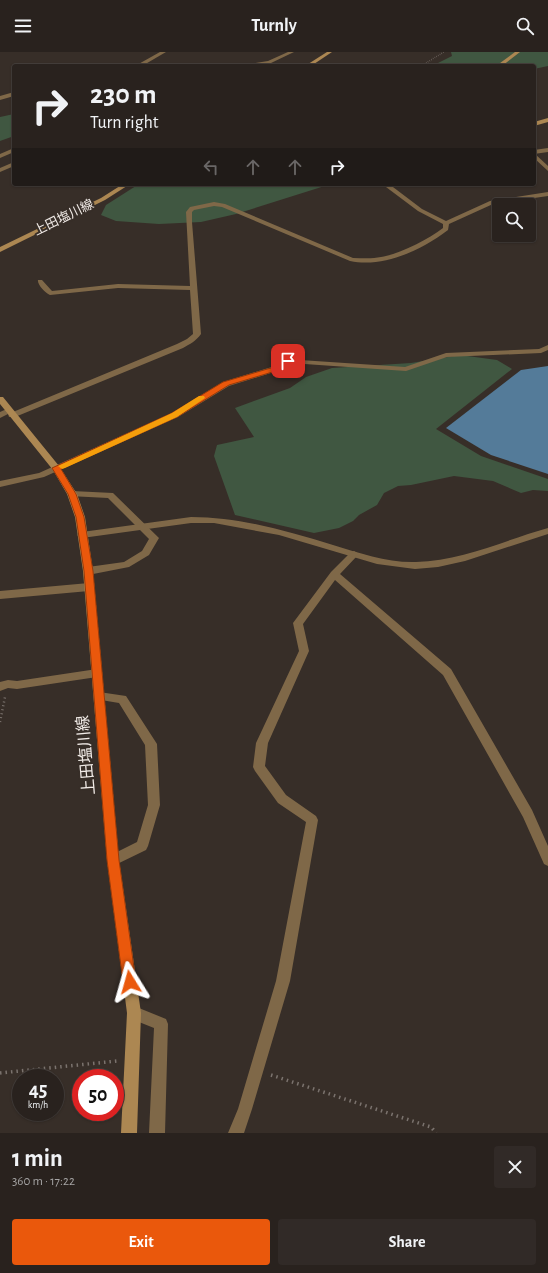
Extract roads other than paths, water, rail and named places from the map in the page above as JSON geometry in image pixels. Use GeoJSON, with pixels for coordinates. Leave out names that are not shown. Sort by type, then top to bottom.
{"type":"FeatureCollection","features":[{"type":"Feature","properties":{"kind":"main road"},"geometry":{"type":"LineString","coordinates":[[311,64],[330,52]]}},
{"type":"Feature","properties":{"kind":"main road"},"geometry":{"type":"LineString","coordinates":[[502,64],[518,52]]}},
{"type":"Feature","properties":{"kind":"main road"},"geometry":{"type":"LineString","coordinates":[[536,123],[548,120]]}},
{"type":"Feature","properties":{"kind":"main road","name":"上田塩川線"},"geometry":{"type":"LineString","coordinates":[[0,250],[103,199],[124,186]]}},
{"type":"Feature","properties":{"kind":"main road","name":"上田塩川線"},"geometry":{"type":"LineString","coordinates":[[0,399],[56,468],[72,494],[80,517],[88,571],[113,860],[134,1013],[129,1133]]}},
{"type":"Feature","properties":{"kind":"street"},"geometry":{"type":"LineString","coordinates":[[142,64],[164,52]]}},
{"type":"Feature","properties":{"kind":"street"},"geometry":{"type":"LineString","coordinates":[[255,64],[269,62],[292,52]]}},
{"type":"Feature","properties":{"kind":"street"},"geometry":{"type":"LineString","coordinates":[[0,98],[12,95]]}},
{"type":"Feature","properties":{"kind":"street"},"geometry":{"type":"LineString","coordinates":[[536,153],[548,150]]}},
{"type":"Feature","properties":{"kind":"street"},"geometry":{"type":"LineString","coordinates":[[0,156],[12,151]]}},
{"type":"Feature","properties":{"kind":"street"},"geometry":{"type":"LineString","coordinates":[[536,156],[548,169]]}},
{"type":"Feature","properties":{"kind":"street"},"geometry":{"type":"LineString","coordinates":[[0,170],[12,165]]}},
{"type":"Feature","properties":{"kind":"street"},"geometry":{"type":"LineString","coordinates":[[388,186],[420,210],[446,223]]}},
{"type":"Feature","properties":{"kind":"street"},"geometry":{"type":"LineString","coordinates":[[446,223],[492,202],[548,194]]}},
{"type":"Feature","properties":{"kind":"street"},"geometry":{"type":"LineString","coordinates":[[0,415],[11,413],[141,363],[190,341],[196,334],[189,222],[189,212],[192,208],[209,204],[223,205],[352,260],[374,260],[388,257],[437,236],[446,229],[446,223]]}},
{"type":"Feature","properties":{"kind":"street"},"geometry":{"type":"LineString","coordinates":[[40,281],[50,293],[118,286],[194,288]]}},
{"type":"Feature","properties":{"kind":"street"},"geometry":{"type":"LineString","coordinates":[[0,484],[41,475],[175,415],[226,384],[284,366],[288,361],[406,369],[446,355],[542,351],[548,347]]}},
{"type":"Feature","properties":{"kind":"street"},"geometry":{"type":"LineString","coordinates":[[72,494],[110,495],[154,538],[146,553],[126,565],[88,571]]}},
{"type":"Feature","properties":{"kind":"street"},"geometry":{"type":"LineString","coordinates":[[82,535],[191,520],[214,520],[279,532],[354,554],[394,564],[415,566],[438,564],[465,558],[548,531]]}},
{"type":"Feature","properties":{"kind":"street"},"geometry":{"type":"LineString","coordinates":[[236,1133],[245,1110],[283,981],[312,820],[282,799],[259,766],[262,743],[304,651],[298,623],[334,574],[354,554]]}},
{"type":"Feature","properties":{"kind":"street"},"geometry":{"type":"LineString","coordinates":[[334,574],[447,672],[528,814],[548,860]]}},
{"type":"Feature","properties":{"kind":"street"},"geometry":{"type":"LineString","coordinates":[[0,595],[89,587]]}},
{"type":"Feature","properties":{"kind":"street"},"geometry":{"type":"LineString","coordinates":[[4,686],[97,673]]}},
{"type":"Feature","properties":{"kind":"street"},"geometry":{"type":"LineString","coordinates":[[99,696],[122,699],[151,744],[154,805],[142,846],[113,860]]}},
{"type":"Feature","properties":{"kind":"street"},"geometry":{"type":"LineString","coordinates":[[134,1013],[161,1024],[157,1133]]}},
{"type":"Feature","properties":{"kind":"water"},"geometry":{"type":"Polygon","coordinates":[[[548,366],[548,474],[491,455],[446,428],[521,370],[548,366]]]}}]}
